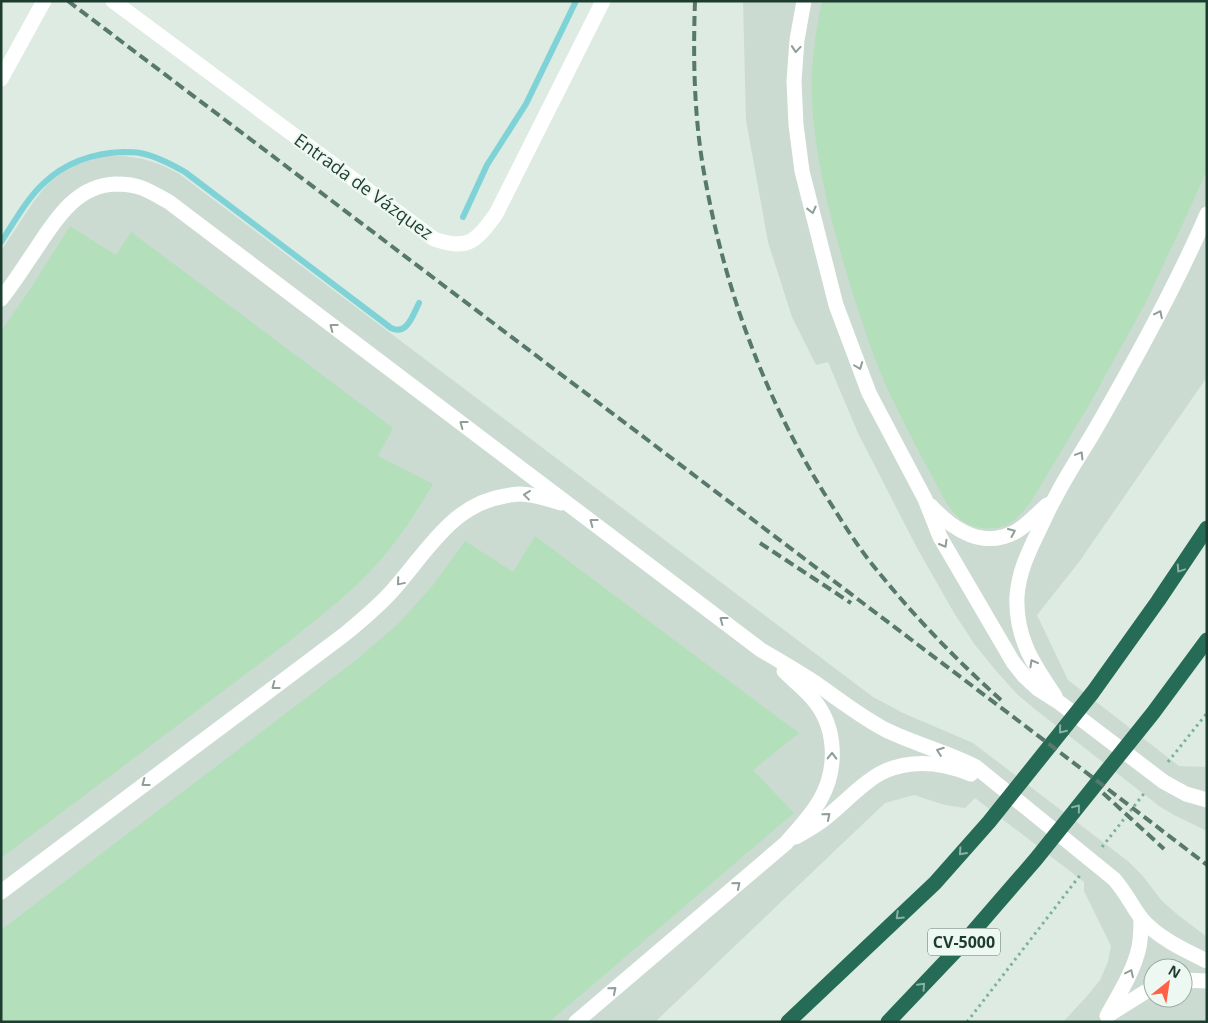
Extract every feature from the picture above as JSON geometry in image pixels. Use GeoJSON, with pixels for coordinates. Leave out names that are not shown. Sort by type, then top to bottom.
{"type":"FeatureCollection","features":[{"type":"Feature","properties":{"kind":"highway"},"geometry":{"type":"LineString","coordinates":[[788,1022],[935,883],[989,822],[1093,692],[1207,528]]}},
{"type":"Feature","properties":{"kind":"highway","name":"CV-5000"},"geometry":{"type":"LineString","coordinates":[[888,1022],[1036,860],[1153,713],[1207,632]]}},
{"type":"Feature","properties":{"kind":"highway"},"geometry":{"type":"LineString","coordinates":[[1171,688],[1207,640]]}},
{"type":"Feature","properties":{"kind":"street"},"geometry":{"type":"LineString","coordinates":[[1,79],[44,1]]}},
{"type":"Feature","properties":{"kind":"street","name":"Entrada de Vázquez"},"geometry":{"type":"LineString","coordinates":[[113,1],[434,239],[448,244],[461,244],[473,240],[485,229],[496,214],[603,1]]}},
{"type":"Feature","properties":{"kind":"street"},"geometry":{"type":"LineString","coordinates":[[804,1],[797,40],[794,81],[796,125],[802,171],[836,305],[869,394],[925,499],[940,537],[1013,662],[1024,676],[1164,782],[1186,794],[1207,800]]}},
{"type":"Feature","properties":{"kind":"street"},"geometry":{"type":"LineString","coordinates":[[1,299],[54,220],[78,197],[95,188],[109,185],[124,184],[141,187],[169,202],[761,650],[813,699],[828,725],[832,740],[833,756],[826,788],[812,812],[786,843],[576,1022]]}},
{"type":"Feature","properties":{"kind":"street"},"geometry":{"type":"LineString","coordinates":[[1060,703],[1039,673],[1022,637],[1018,618],[1017,598],[1024,561],[1055,497],[1099,424],[1152,329],[1207,214]]}},
{"type":"Feature","properties":{"kind":"street"},"geometry":{"type":"LineString","coordinates":[[1,892],[366,617],[392,591],[446,527],[460,514],[477,504],[498,497],[519,494],[541,496],[574,508]]}},
{"type":"Feature","properties":{"kind":"street"},"geometry":{"type":"LineString","coordinates":[[925,499],[943,518],[958,529],[974,536],[989,538],[1016,531],[1031,521],[1055,497]]}},
{"type":"Feature","properties":{"kind":"street"},"geometry":{"type":"LineString","coordinates":[[761,650],[816,683],[844,704],[884,729],[961,759],[976,767],[1114,879],[1124,890],[1141,918],[1155,931],[1168,941],[1207,961]]}},
{"type":"Feature","properties":{"kind":"street"},"geometry":{"type":"LineString","coordinates":[[786,843],[818,824],[871,779],[885,771],[898,767],[929,764],[947,766],[997,784]]}},
{"type":"Feature","properties":{"kind":"street"},"geometry":{"type":"LineString","coordinates":[[1104,1019],[1136,960],[1141,918]]}},
{"type":"Feature","properties":{"kind":"street"},"geometry":{"type":"LineString","coordinates":[[1193,980],[1207,981]]}},
{"type":"Feature","properties":{"kind":"street"},"geometry":{"type":"LineString","coordinates":[[1104,1019],[1143,994]]}},
{"type":"Feature","properties":{"kind":"path"},"geometry":{"type":"LineString","coordinates":[[1166,765],[1207,712]]}},
{"type":"Feature","properties":{"kind":"path"},"geometry":{"type":"LineString","coordinates":[[1099,851],[1148,788]]}},
{"type":"Feature","properties":{"kind":"path"},"geometry":{"type":"LineString","coordinates":[[967,1022],[1081,874]]}},
{"type":"Feature","properties":{"kind":"shaded area"},"geometry":{"type":"Polygon","coordinates":[[[743,1],[1207,1],[1207,377],[1079,562],[1037,615],[1068,680],[1179,766],[1207,767],[1207,831],[1159,806],[1018,695],[975,645],[954,613],[916,546],[858,433],[828,362],[816,365],[792,317],[768,242],[746,120],[743,1]]]}},
{"type":"Feature","properties":{"kind":"shaded area"},"geometry":{"type":"Polygon","coordinates":[[[105,156],[124,156],[159,164],[178,173],[873,697],[903,713],[973,743],[1129,862],[1142,875],[1162,901],[1207,937],[1207,1022],[1063,1022],[1100,980],[1108,962],[1111,946],[1084,891],[1084,882],[975,798],[965,808],[945,805],[914,795],[885,803],[655,1022],[1,1022],[1,251],[45,187],[70,167],[105,156]]]}},
{"type":"Feature","properties":{"kind":"green space"},"geometry":{"type":"Polygon","coordinates":[[[822,1],[1207,1],[1207,169],[1145,304],[1089,405],[1030,503],[1016,519],[1005,526],[987,528],[969,525],[961,520],[949,507],[897,408],[869,342],[838,245],[826,198],[817,150],[812,103],[812,64],[822,1]]]}},
{"type":"Feature","properties":{"kind":"green space"},"geometry":{"type":"Polygon","coordinates":[[[70,226],[116,255],[131,232],[393,428],[378,456],[433,484],[391,547],[345,595],[291,640],[1,858],[1,331],[70,226]]]}},
{"type":"Feature","properties":{"kind":"green space"},"geometry":{"type":"Polygon","coordinates":[[[535,536],[799,733],[753,770],[794,813],[549,1022],[1,1022],[1,930],[356,660],[399,623],[433,585],[465,541],[513,572],[535,536]]]}},
{"type":"Feature","properties":{"kind":"waterway"},"geometry":{"type":"LineString","coordinates":[[463,217],[487,165],[526,104],[576,1]]}},
{"type":"Feature","properties":{"kind":"waterway"},"geometry":{"type":"LineString","coordinates":[[1,242],[32,196],[44,183],[62,169],[81,160],[102,154],[124,152],[146,154],[185,172],[391,328],[397,330],[405,327],[412,318],[419,303]]}},
{"type":"Feature","properties":{"kind":"railway"},"geometry":{"type":"LineString","coordinates":[[68,1],[1207,865]]}},
{"type":"Feature","properties":{"kind":"railway"},"geometry":{"type":"LineString","coordinates":[[695,1],[695,85],[703,167],[711,210],[734,295],[764,377],[802,455],[862,551],[883,578],[931,632],[1001,700]]}},
{"type":"Feature","properties":{"kind":"railway"},"geometry":{"type":"LineString","coordinates":[[760,543],[851,603]]}},
{"type":"Feature","properties":{"kind":"railway"},"geometry":{"type":"LineString","coordinates":[[1103,793],[1164,849]]}}]}
